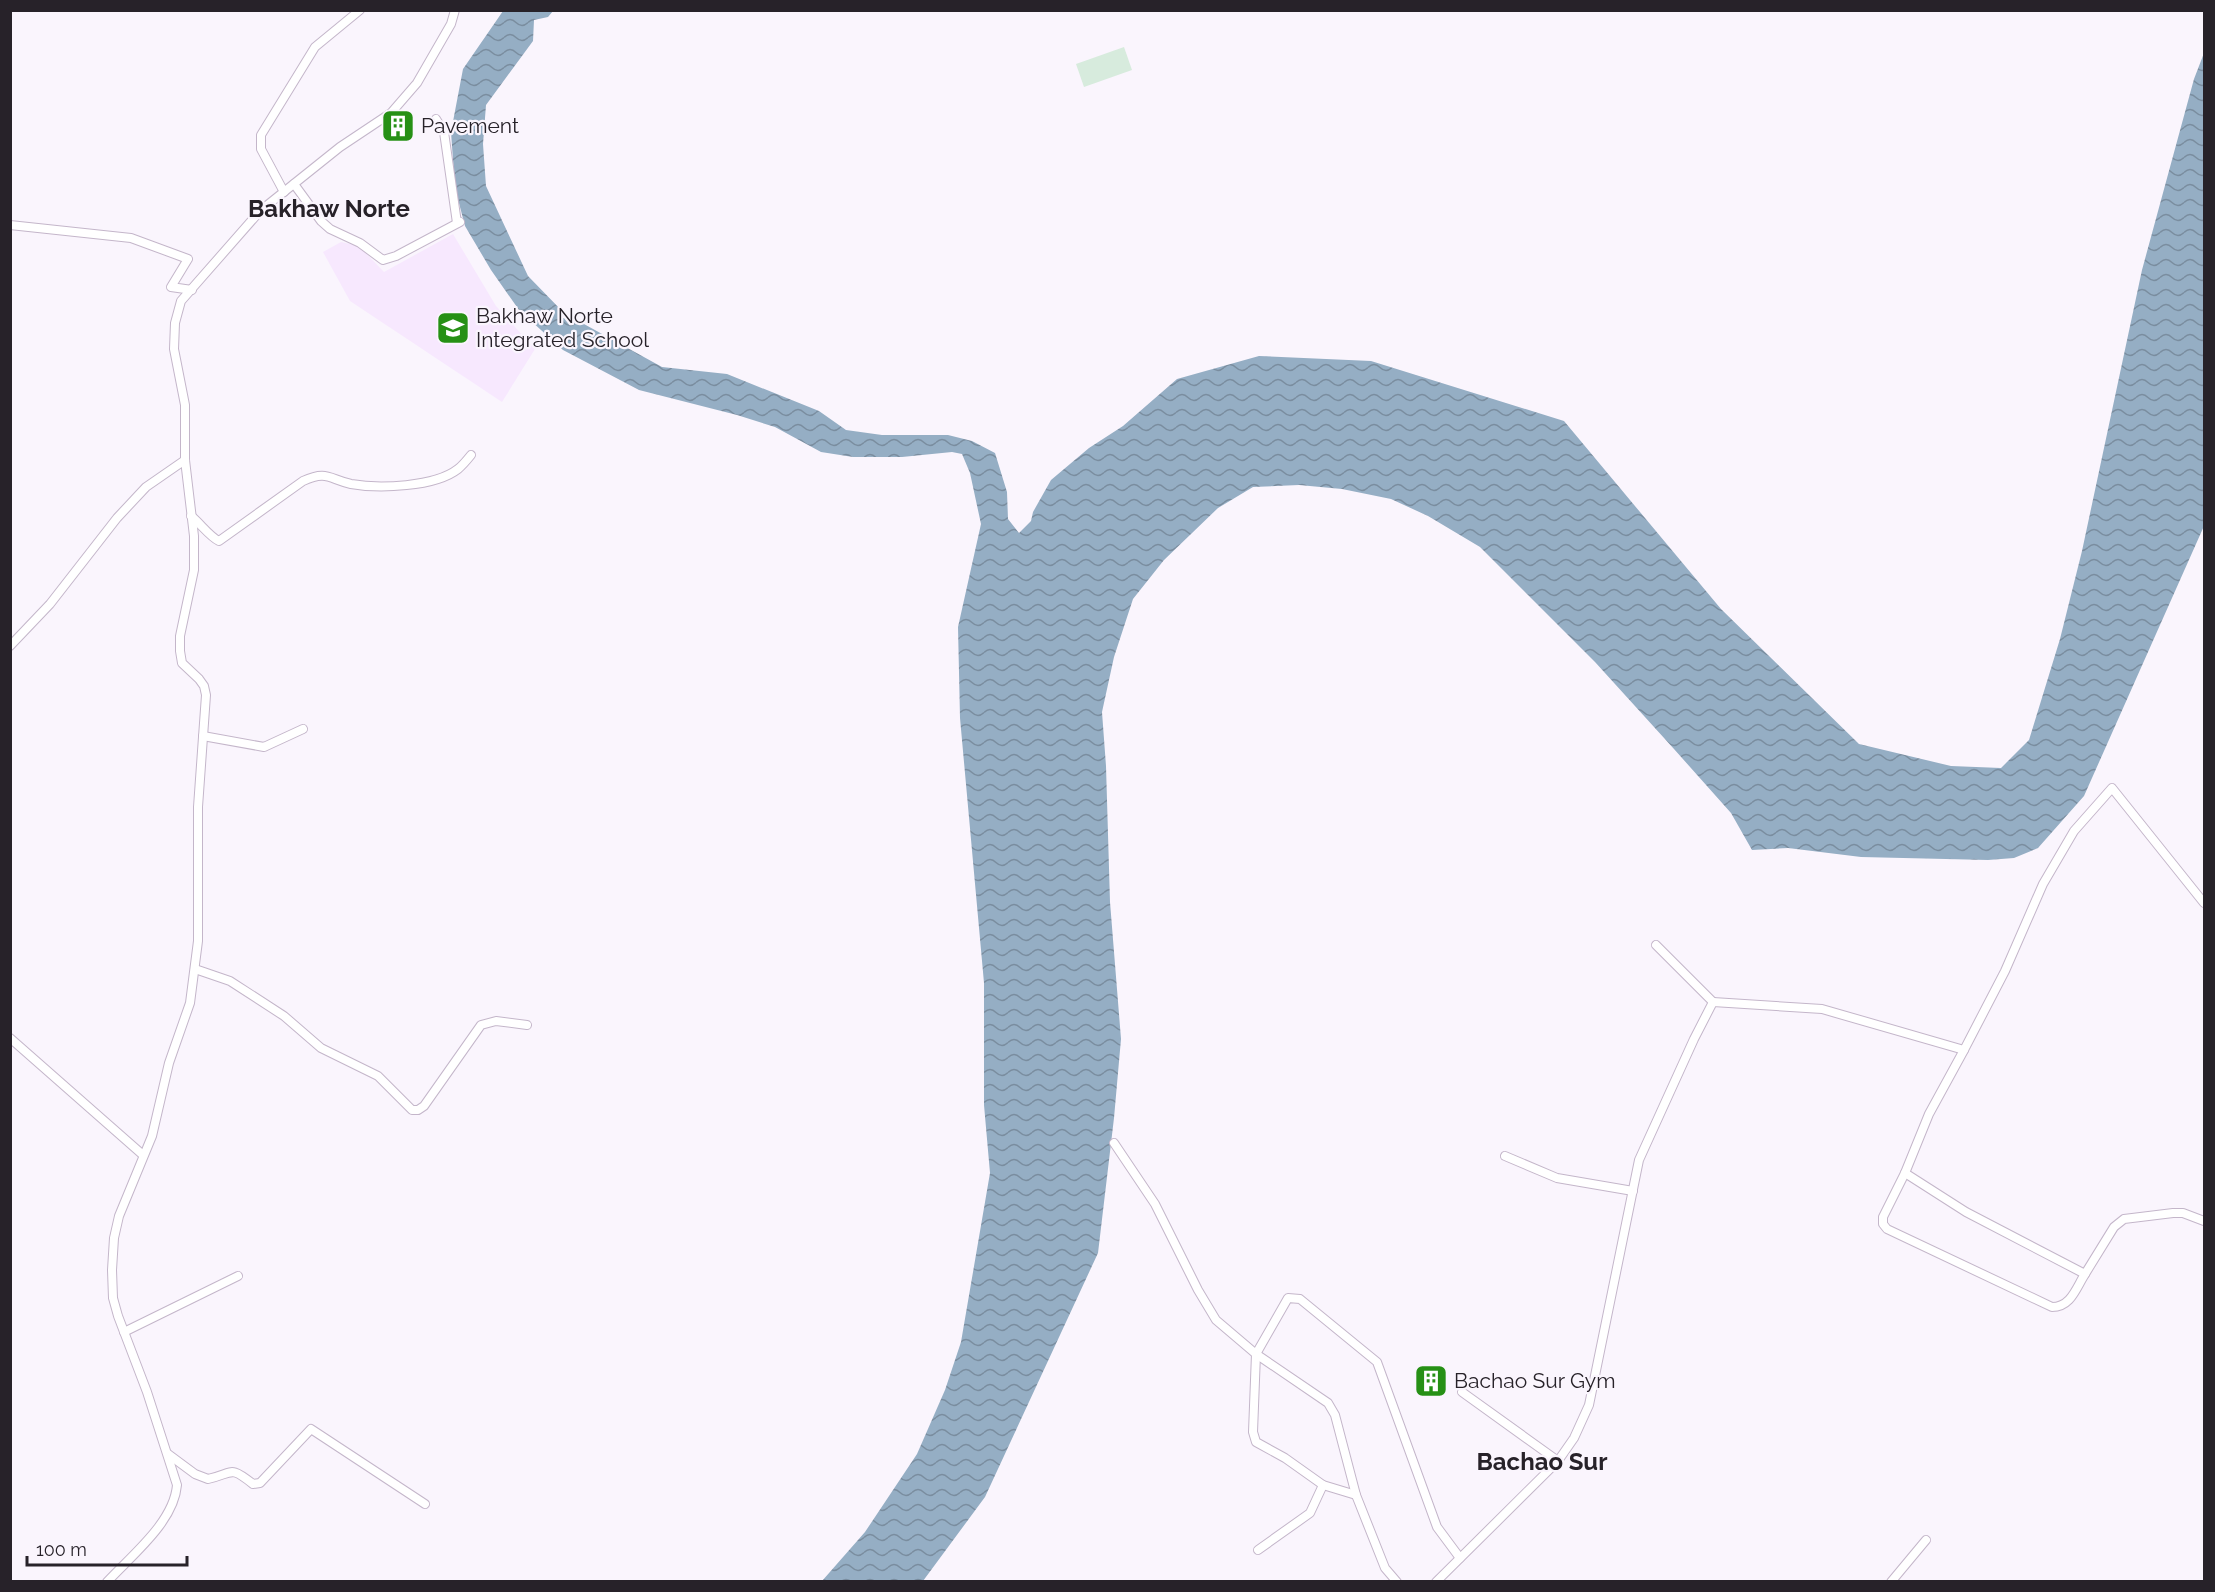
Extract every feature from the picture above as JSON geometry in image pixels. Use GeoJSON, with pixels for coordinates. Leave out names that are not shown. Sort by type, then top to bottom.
{"type":"FeatureCollection","features":[{"type":"Feature","properties":{"kind":"street"},"geometry":{"type":"LineString","coordinates":[[284,192],[261,149],[261,135],[315,47],[360,10]]}},
{"type":"Feature","properties":{"kind":"street"},"geometry":{"type":"LineString","coordinates":[[107,1581],[156,1530],[170,1511],[176,1498],[177,1485],[113,1298],[114,1238],[119,1216],[152,1136],[168,1063],[190,1003],[200,912],[198,807],[206,714],[204,686],[183,663],[180,651],[180,636],[193,584],[194,570],[185,460],[185,405],[174,349],[175,323],[181,301],[260,211],[340,147],[391,113],[417,82],[451,24],[455,10]]}},
{"type":"Feature","properties":{"kind":"street"},"geometry":{"type":"LineString","coordinates":[[294,184],[321,221],[330,229],[360,243],[382,260],[396,256],[459,223],[444,132],[436,119]]}},
{"type":"Feature","properties":{"kind":"street"},"geometry":{"type":"LineString","coordinates":[[10,225],[131,238],[188,259],[171,287],[192,290]]}},
{"type":"Feature","properties":{"kind":"street"},"geometry":{"type":"LineString","coordinates":[[191,516],[205,527],[212,538],[219,541],[303,480],[315,475],[331,476],[350,484],[393,487],[422,484],[457,470],[471,455]]}},
{"type":"Feature","properties":{"kind":"street"},"geometry":{"type":"LineString","coordinates":[[10,646],[50,604],[117,518],[146,487],[185,460]]}},
{"type":"Feature","properties":{"kind":"street"},"geometry":{"type":"LineString","coordinates":[[203,736],[264,747],[303,729]]}},
{"type":"Feature","properties":{"kind":"street"},"geometry":{"type":"LineString","coordinates":[[2205,903],[2112,788],[2074,831],[2043,884],[2005,971],[1929,1114],[1905,1173],[1882,1217],[1887,1229],[2052,1307],[2061,1307],[2068,1301],[2114,1227],[2124,1219],[2183,1213],[2205,1221]]}},
{"type":"Feature","properties":{"kind":"street"},"geometry":{"type":"LineString","coordinates":[[1656,945],[1713,1002],[1822,1009],[1964,1050]]}},
{"type":"Feature","properties":{"kind":"street"},"geometry":{"type":"LineString","coordinates":[[195,969],[230,981],[284,1016],[321,1048],[378,1076],[412,1110],[418,1110],[424,1106],[481,1025],[496,1021],[527,1025]]}},
{"type":"Feature","properties":{"kind":"street"},"geometry":{"type":"LineString","coordinates":[[1436,1581],[1558,1461],[1574,1438],[1589,1405],[1639,1160],[1713,1002]]}},
{"type":"Feature","properties":{"kind":"street"},"geometry":{"type":"LineString","coordinates":[[10,1038],[143,1155]]}},
{"type":"Feature","properties":{"kind":"street"},"geometry":{"type":"LineString","coordinates":[[1114,1143],[1155,1204],[1198,1290],[1216,1320],[1256,1354],[1328,1403],[1335,1415],[1356,1495],[1385,1568],[1397,1581]]}},
{"type":"Feature","properties":{"kind":"street"},"geometry":{"type":"LineString","coordinates":[[1505,1156],[1557,1178],[1633,1191]]}},
{"type":"Feature","properties":{"kind":"street"},"geometry":{"type":"LineString","coordinates":[[1905,1173],[1966,1212],[2085,1274]]}},
{"type":"Feature","properties":{"kind":"street"},"geometry":{"type":"LineString","coordinates":[[124,1332],[238,1276]]}},
{"type":"Feature","properties":{"kind":"street"},"geometry":{"type":"LineString","coordinates":[[1356,1495],[1323,1485],[1286,1458],[1256,1442],[1253,1432],[1256,1354],[1288,1298],[1300,1299],[1377,1362],[1437,1527],[1460,1558]]}},
{"type":"Feature","properties":{"kind":"street"},"geometry":{"type":"LineString","coordinates":[[1462,1392],[1558,1461]]}},
{"type":"Feature","properties":{"kind":"street"},"geometry":{"type":"LineString","coordinates":[[167,1454],[195,1474],[208,1479],[229,1471],[237,1472],[253,1484],[260,1483],[311,1429],[425,1504]]}},
{"type":"Feature","properties":{"kind":"street"},"geometry":{"type":"LineString","coordinates":[[1258,1550],[1310,1513],[1323,1485]]}},
{"type":"Feature","properties":{"kind":"street"},"geometry":{"type":"LineString","coordinates":[[1891,1581],[1926,1540]]}},
{"type":"Feature","properties":{"kind":"shaded area","name":"Bakhaw Norte Integrated School"},"geometry":{"type":"Polygon","coordinates":[[[453,234],[496,306],[535,349],[502,402],[350,301],[323,252],[341,242],[359,246],[384,272],[453,234]]]}},
{"type":"Feature","properties":{"kind":"green space"},"geometry":{"type":"Polygon","coordinates":[[[1124,47],[1132,70],[1084,87],[1076,64],[1124,47]]]}},
{"type":"Feature","properties":{"kind":"water"},"geometry":{"type":"Polygon","coordinates":[[[503,11],[553,11],[548,17],[534,20],[533,41],[486,105],[483,144],[486,186],[528,276],[564,313],[662,367],[727,374],[819,411],[846,430],[882,435],[948,435],[972,441],[995,453],[1007,492],[1008,519],[1019,533],[1031,521],[1033,512],[1051,480],[1089,448],[1123,426],[1177,379],[1259,356],[1371,361],[1564,421],[1721,609],[1859,744],[1951,766],[2001,768],[2029,740],[2060,639],[2082,551],[2142,270],[2194,79],[2204,53],[2204,526],[2084,796],[2038,848],[2014,858],[1988,860],[1861,857],[1788,848],[1752,850],[1731,813],[1674,749],[1595,662],[1480,547],[1428,516],[1391,499],[1342,489],[1299,485],[1253,487],[1218,508],[1164,560],[1133,599],[1114,657],[1102,712],[1110,902],[1121,1039],[1098,1253],[985,1497],[923,1581],[822,1581],[865,1532],[917,1454],[945,1390],[961,1342],[990,1173],[984,1105],[984,983],[960,718],[958,627],[981,524],[970,473],[962,454],[952,452],[902,457],[853,457],[821,452],[775,427],[639,390],[563,350],[519,310],[491,270],[465,226],[455,188],[451,132],[463,69],[503,11]]]}},
{"type":"Feature","properties":{"kind":"place","name":"Pavement"},"geometry":{"type":"Point","coordinates":[398,126]}},
{"type":"Feature","properties":{"kind":"place","name":"Bakhaw Norte Integrated School"},"geometry":{"type":"Point","coordinates":[453,328]}},
{"type":"Feature","properties":{"kind":"place","name":"Bachao Sur Gym"},"geometry":{"type":"Point","coordinates":[1431,1381]}},
{"type":"Feature","properties":{"kind":"district","name":"Bakhaw Norte"},"geometry":{"type":"Point","coordinates":[329,209]}},
{"type":"Feature","properties":{"kind":"district","name":"Bachao Sur"},"geometry":{"type":"Point","coordinates":[1542,1462]}}]}
